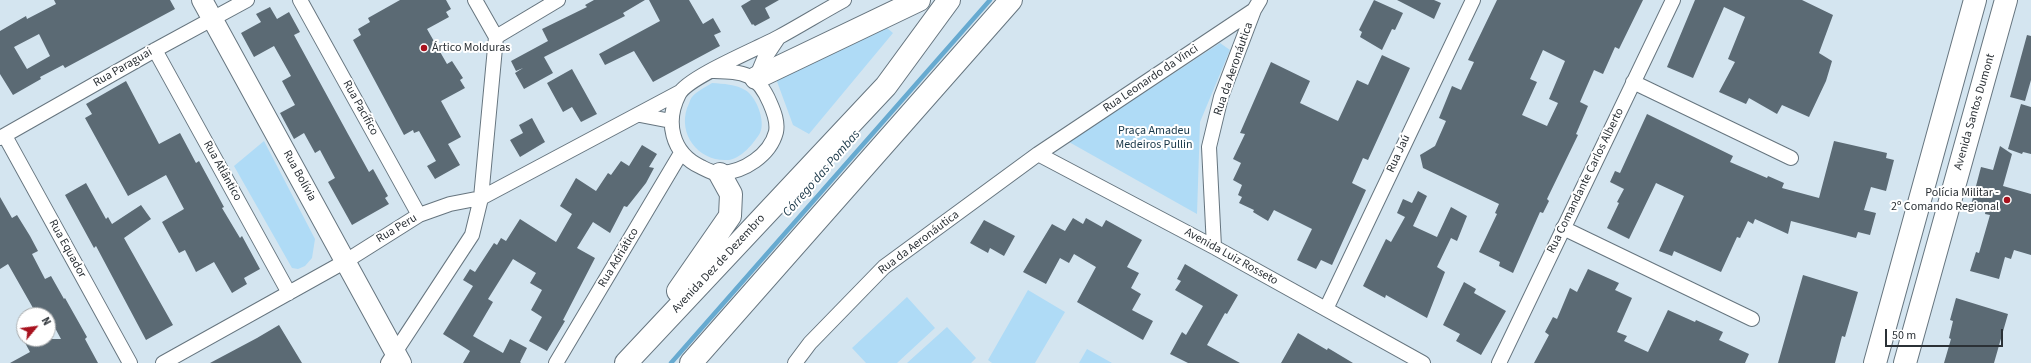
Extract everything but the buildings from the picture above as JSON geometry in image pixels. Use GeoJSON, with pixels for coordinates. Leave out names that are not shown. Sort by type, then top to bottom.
{"type":"FeatureCollection","features":[{"type":"Feature","properties":{"kind":"main road"},"geometry":{"type":"LineString","coordinates":[[756,78],[919,0]]}},
{"type":"Feature","properties":{"kind":"main road","name":"Avenida Dez de Dezembro"},"geometry":{"type":"LineString","coordinates":[[627,362],[886,86],[949,0]]}},
{"type":"Feature","properties":{"kind":"main road"},"geometry":{"type":"LineString","coordinates":[[691,363],[1011,0]]}},
{"type":"Feature","properties":{"kind":"main road"},"geometry":{"type":"LineString","coordinates":[[1875,363],[1975,0]]}},
{"type":"Feature","properties":{"kind":"main road","name":"Avenida Santos Dumont"},"geometry":{"type":"LineString","coordinates":[[1905,363],[2006,0]]}},
{"type":"Feature","properties":{"kind":"main road"},"geometry":{"type":"LineString","coordinates":[[627,362],[730,216],[731,194],[720,174]]}},
{"type":"Feature","properties":{"kind":"main road"},"geometry":{"type":"LineString","coordinates":[[702,363],[710,340]]}},
{"type":"Feature","properties":{"kind":"street","name":"Rua Bolívia"},"geometry":{"type":"LineString","coordinates":[[202,0],[346,261],[395,360]]}},
{"type":"Feature","properties":{"kind":"street","name":"Rua Paraguai"},"geometry":{"type":"LineString","coordinates":[[2,137],[155,50],[247,0]]}},
{"type":"Feature","properties":{"kind":"street","name":"Rua Pacífico"},"geometry":{"type":"LineString","coordinates":[[300,0],[419,215]]}},
{"type":"Feature","properties":{"kind":"street"},"geometry":{"type":"LineString","coordinates":[[395,360],[472,235],[481,198],[496,37],[474,0]]}},
{"type":"Feature","properties":{"kind":"street"},"geometry":{"type":"LineString","coordinates":[[496,37],[558,0]]}},
{"type":"Feature","properties":{"kind":"street"},"geometry":{"type":"LineString","coordinates":[[713,70],[738,72],[756,78],[769,100],[775,116],[776,132],[765,152],[752,163],[734,171],[720,174],[695,164],[681,152],[674,140],[671,121],[673,108],[680,92],[695,79],[713,70],[778,38],[844,0]]}},
{"type":"Feature","properties":{"kind":"street","name":"Rua Jaú"},"geometry":{"type":"LineString","coordinates":[[1326,309],[1473,0]]}},
{"type":"Feature","properties":{"kind":"street","name":"Rua Comandante Carlos Alberto"},"geometry":{"type":"LineString","coordinates":[[1500,363],[1672,0]]}},
{"type":"Feature","properties":{"kind":"street","name":"Rua Leonardo da Vinci"},"geometry":{"type":"LineString","coordinates":[[1038,154],[1257,5]]}},
{"type":"Feature","properties":{"kind":"street","name":"Rua da Aeronáutica"},"geometry":{"type":"LineString","coordinates":[[1214,246],[1209,146],[1221,97],[1257,5]]}},
{"type":"Feature","properties":{"kind":"street"},"geometry":{"type":"LineString","coordinates":[[756,78],[764,59],[778,38]]}},
{"type":"Feature","properties":{"kind":"street","name":"Rua Atlântico"},"geometry":{"type":"LineString","coordinates":[[155,50],[289,293]]}},
{"type":"Feature","properties":{"kind":"street"},"geometry":{"type":"LineString","coordinates":[[1633,82],[1790,158]]}},
{"type":"Feature","properties":{"kind":"street","name":"Rua Peru"},"geometry":{"type":"LineString","coordinates":[[163,363],[346,261],[419,215],[450,204],[481,198],[680,92]]}},
{"type":"Feature","properties":{"kind":"street"},"geometry":{"type":"LineString","coordinates":[[640,114],[671,121]]}},
{"type":"Feature","properties":{"kind":"street","name":"Rua Equador"},"geometry":{"type":"LineString","coordinates":[[2,137],[130,363]]}},
{"type":"Feature","properties":{"kind":"street","name":"Rua Adriático"},"geometry":{"type":"LineString","coordinates":[[556,363],[681,152]]}},
{"type":"Feature","properties":{"kind":"street","name":"Avenida Luiz Rosseto"},"geometry":{"type":"LineString","coordinates":[[1038,154],[1214,246],[1423,363]]}},
{"type":"Feature","properties":{"kind":"street","name":"Rua da Aeronáutica"},"geometry":{"type":"LineString","coordinates":[[795,363],[810,343],[884,267],[1038,154]]}},
{"type":"Feature","properties":{"kind":"street"},"geometry":{"type":"LineString","coordinates":[[1563,228],[1752,319]]}},
{"type":"Feature","properties":{"kind":"green space"},"geometry":{"type":"Polygon","coordinates":[[[886,27],[893,33],[809,134],[793,125],[775,76],[886,27]]]}},
{"type":"Feature","properties":{"kind":"green space","name":"Praça Amadeu Medeiros Pullin"},"geometry":{"type":"Polygon","coordinates":[[[1220,43],[1230,50],[1200,122],[1197,214],[1069,142],[1220,43]]]}},
{"type":"Feature","properties":{"kind":"green space"},"geometry":{"type":"Polygon","coordinates":[[[712,83],[733,85],[745,90],[753,98],[761,116],[762,128],[760,133],[747,150],[733,159],[728,160],[708,157],[693,145],[688,137],[685,118],[691,98],[712,83]]]}},
{"type":"Feature","properties":{"kind":"green space"},"geometry":{"type":"Polygon","coordinates":[[[264,141],[315,239],[312,258],[305,266],[298,269],[292,268],[234,166],[264,141]]]}},
{"type":"Feature","properties":{"kind":"green space"},"geometry":{"type":"Polygon","coordinates":[[[1028,290],[1065,312],[1035,363],[992,363],[988,360],[1028,290]]]}},
{"type":"Feature","properties":{"kind":"green space"},"geometry":{"type":"Polygon","coordinates":[[[907,297],[935,328],[897,363],[866,363],[852,348],[907,297]]]}},
{"type":"Feature","properties":{"kind":"green space"},"geometry":{"type":"Polygon","coordinates":[[[947,327],[976,358],[971,363],[907,363],[947,327]]]}},
{"type":"Feature","properties":{"kind":"green space"},"geometry":{"type":"Polygon","coordinates":[[[1087,349],[1112,363],[1079,363],[1087,349]]]}},
{"type":"Feature","properties":{"kind":"waterway","name":"Córrego das Pombas"},"geometry":{"type":"LineString","coordinates":[[671,363],[990,0]]}},
{"type":"Feature","properties":{"kind":"place","name":"Ártico Molduras"},"geometry":{"type":"Point","coordinates":[424,48]}},
{"type":"Feature","properties":{"kind":"place","name":"Polícia Militar - 2º Comando Regional"},"geometry":{"type":"Point","coordinates":[2007,200]}}]}
